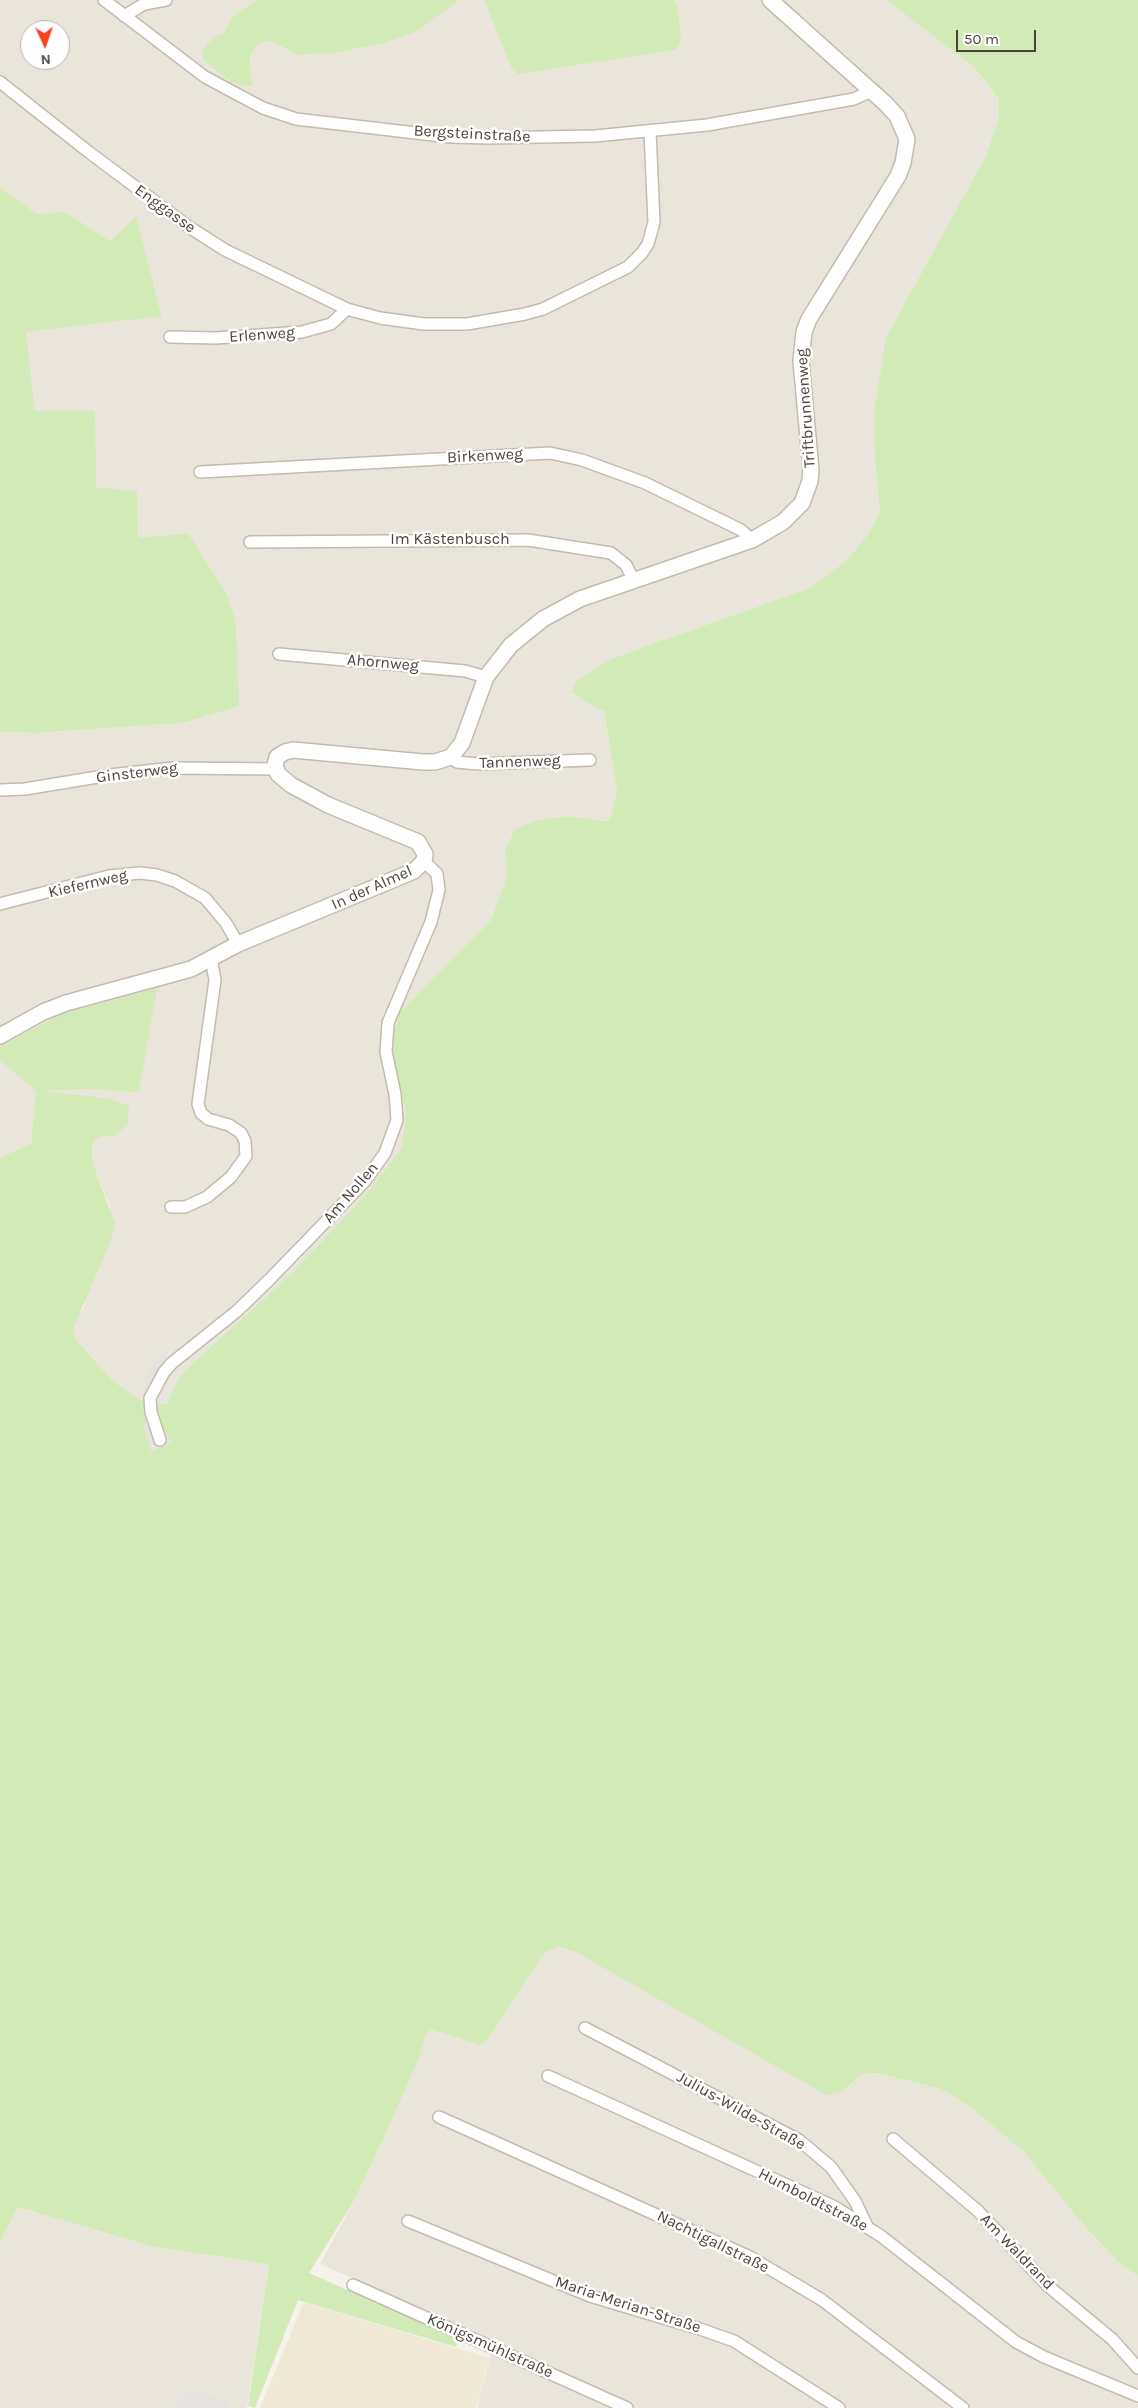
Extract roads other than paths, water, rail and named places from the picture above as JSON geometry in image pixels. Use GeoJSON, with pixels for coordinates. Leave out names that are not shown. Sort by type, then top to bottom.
{"type":"FeatureCollection","features":[{"type":"Feature","properties":{"kind":"street","name":"Bergsteinstraße"},"geometry":{"type":"LineString","coordinates":[[104,0],[205,77],[263,108],[296,119],[450,137],[595,136],[717,124],[814,107],[867,94]]}},
{"type":"Feature","properties":{"kind":"street"},"geometry":{"type":"LineString","coordinates":[[124,16],[144,4],[166,0]]}},
{"type":"Feature","properties":{"kind":"street","name":"Triftbrunnenweg"},"geometry":{"type":"LineString","coordinates":[[451,757],[462,743],[486,677],[511,645],[543,619],[580,599],[752,540],[783,522],[802,503],[807,491],[811,470],[801,361],[804,332],[814,311],[898,176],[903,163],[907,139],[898,116],[867,94],[770,0]]}},
{"type":"Feature","properties":{"kind":"street","name":"Enggasse"},"geometry":{"type":"LineString","coordinates":[[0,82],[90,153],[207,240],[273,275],[347,310],[380,318],[424,324],[492,321],[543,309],[628,267],[648,244],[654,222],[650,131]]}},
{"type":"Feature","properties":{"kind":"street","name":"Erlenweg"},"geometry":{"type":"LineString","coordinates":[[170,337],[216,338],[302,332],[332,324],[347,310]]}},
{"type":"Feature","properties":{"kind":"street","name":"Birkenweg"},"geometry":{"type":"LineString","coordinates":[[200,472],[550,453],[582,460],[645,483],[741,530],[752,540]]}},
{"type":"Feature","properties":{"kind":"street","name":"Im Kästenbusch"},"geometry":{"type":"LineString","coordinates":[[250,542],[528,540],[611,553],[621,559],[634,581]]}},
{"type":"Feature","properties":{"kind":"street","name":"Ahornweg"},"geometry":{"type":"LineString","coordinates":[[279,654],[465,671],[486,677]]}},
{"type":"Feature","properties":{"kind":"street"},"geometry":{"type":"LineString","coordinates":[[276,769],[275,762],[280,755],[293,750],[423,762],[435,762],[451,757]]}},
{"type":"Feature","properties":{"kind":"street","name":"Tannenweg"},"geometry":{"type":"LineString","coordinates":[[451,757],[457,762],[478,764],[590,760]]}},
{"type":"Feature","properties":{"kind":"street","name":"Ginsterweg"},"geometry":{"type":"LineString","coordinates":[[0,790],[25,789],[110,775],[173,768],[276,769]]}},
{"type":"Feature","properties":{"kind":"street","name":"In der Almel"},"geometry":{"type":"LineString","coordinates":[[0,1036],[43,1012],[66,1003],[192,969],[238,944],[404,876],[421,867],[425,854],[418,842],[315,798],[291,785],[276,769]]}},
{"type":"Feature","properties":{"kind":"street","name":"Am Nollen"},"geometry":{"type":"LineString","coordinates":[[160,1440],[151,1412],[150,1398],[164,1372],[182,1355],[237,1311],[268,1281],[365,1181],[385,1153],[397,1120],[395,1094],[386,1052],[388,1023],[430,922],[439,890],[437,874],[424,861]]}},
{"type":"Feature","properties":{"kind":"street","name":"Kiefernweg"},"geometry":{"type":"LineString","coordinates":[[0,904],[108,876],[140,873],[176,881],[205,898],[226,922],[238,944]]}},
{"type":"Feature","properties":{"kind":"street"},"geometry":{"type":"LineString","coordinates":[[171,1207],[185,1207],[207,1197],[231,1177],[246,1156],[245,1141],[241,1133],[229,1125],[208,1119],[201,1113],[198,1104],[215,980],[210,959]]}},
{"type":"Feature","properties":{"kind":"street","name":"Julius-Wilde-Straße"},"geometry":{"type":"LineString","coordinates":[[585,2028],[799,2140],[831,2167],[855,2201],[867,2226]]}},
{"type":"Feature","properties":{"kind":"street","name":"Humboldtstraße"},"geometry":{"type":"LineString","coordinates":[[548,2076],[801,2191],[867,2226],[1016,2342],[1044,2357],[1138,2396]]}},
{"type":"Feature","properties":{"kind":"street","name":"Nachtigallstraße"},"geometry":{"type":"LineString","coordinates":[[439,2118],[750,2257],[822,2300],[963,2408]]}},
{"type":"Feature","properties":{"kind":"street","name":"Am Waldrand"},"geometry":{"type":"LineString","coordinates":[[893,2139],[963,2197],[1048,2286],[1112,2339],[1138,2368]]}},
{"type":"Feature","properties":{"kind":"street","name":"Maria-Merian-Straße"},"geometry":{"type":"LineString","coordinates":[[408,2221],[590,2296],[700,2329],[734,2342],[839,2408]]}},
{"type":"Feature","properties":{"kind":"street","name":"Königsmühlstraße"},"geometry":{"type":"LineString","coordinates":[[353,2285],[627,2408]]}}]}
